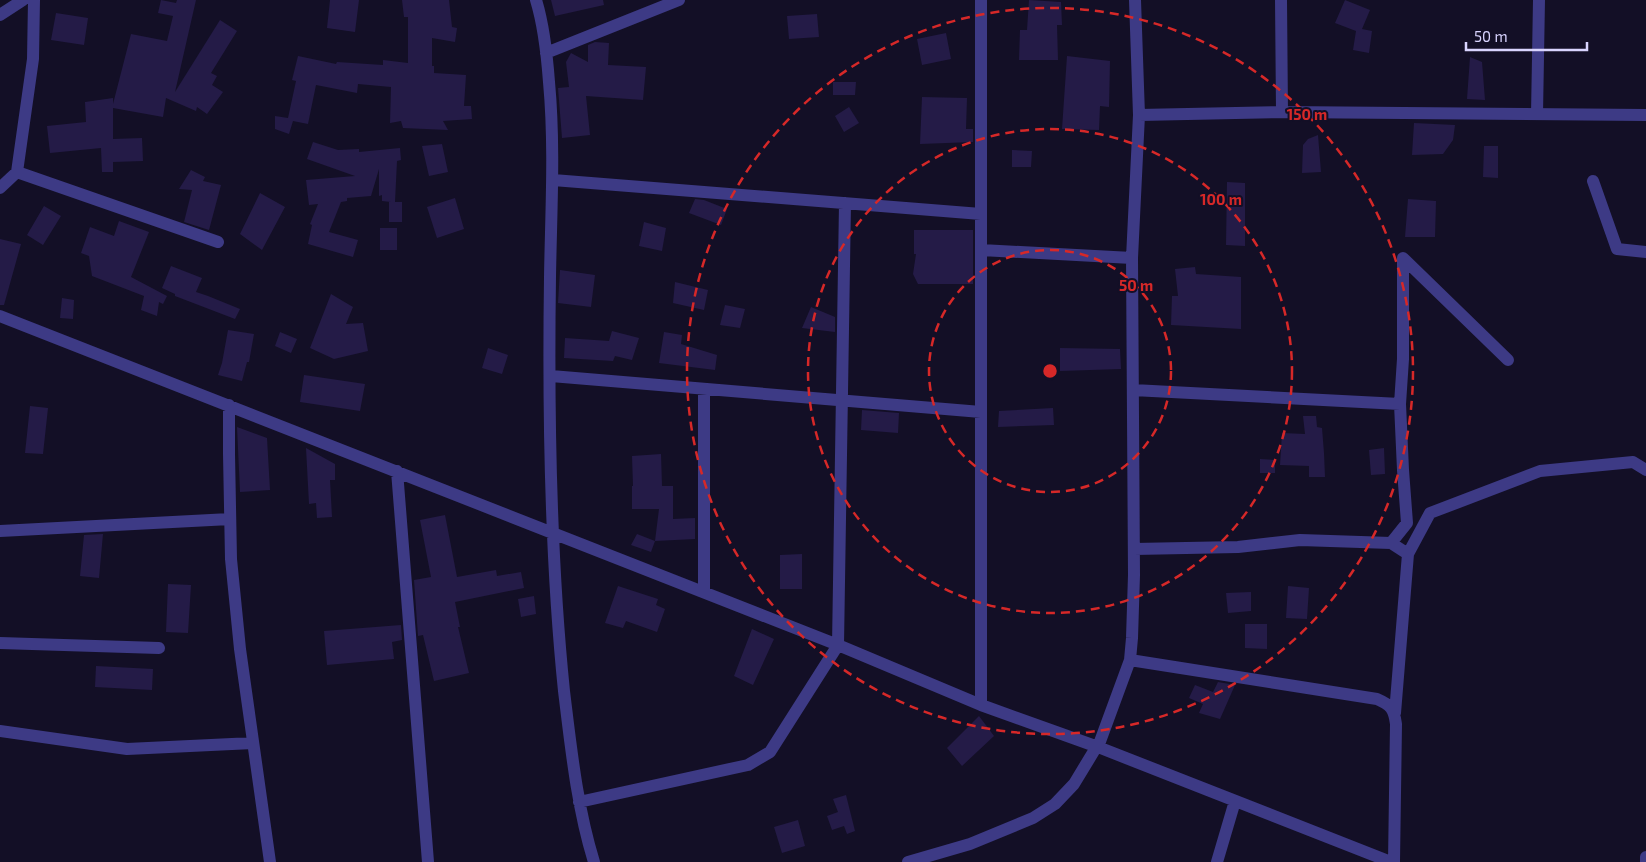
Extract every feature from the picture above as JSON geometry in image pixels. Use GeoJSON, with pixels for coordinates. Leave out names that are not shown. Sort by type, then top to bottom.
{"type":"FeatureCollection","features":[{"type":"Feature","properties":{"kind":"street"},"geometry":{"type":"LineString","coordinates":[[0,15],[23,0]]}},
{"type":"Feature","properties":{"kind":"street"},"geometry":{"type":"LineString","coordinates":[[0,188],[17,172],[32,59],[34,0]]}},
{"type":"Feature","properties":{"kind":"street"},"geometry":{"type":"LineString","coordinates":[[536,0],[546,53],[551,109],[553,180],[550,278],[550,440],[558,634],[579,802],[594,862]]}},
{"type":"Feature","properties":{"kind":"street"},"geometry":{"type":"LineString","coordinates":[[546,53],[679,0]]}},
{"type":"Feature","properties":{"kind":"street"},"geometry":{"type":"LineString","coordinates":[[981,0],[981,705]]}},
{"type":"Feature","properties":{"kind":"street"},"geometry":{"type":"LineString","coordinates":[[908,862],[970,844],[1033,818],[1055,804],[1074,784],[1097,747],[1130,660],[1134,549],[1132,258],[1139,115],[1135,0]]}},
{"type":"Feature","properties":{"kind":"street"},"geometry":{"type":"LineString","coordinates":[[1281,0],[1282,112]]}},
{"type":"Feature","properties":{"kind":"street"},"geometry":{"type":"LineString","coordinates":[[1537,114],[1539,0]]}},
{"type":"Feature","properties":{"kind":"street"},"geometry":{"type":"LineString","coordinates":[[1139,115],[1282,112],[1646,115]]}},
{"type":"Feature","properties":{"kind":"street"},"geometry":{"type":"LineString","coordinates":[[17,172],[218,242]]}},
{"type":"Feature","properties":{"kind":"street"},"geometry":{"type":"LineString","coordinates":[[553,180],[981,214]]}},
{"type":"Feature","properties":{"kind":"street"},"geometry":{"type":"LineString","coordinates":[[1593,180],[1617,249],[1646,252]]}},
{"type":"Feature","properties":{"kind":"street"},"geometry":{"type":"LineString","coordinates":[[579,802],[748,764],[758,760],[770,752],[838,644],[845,203]]}},
{"type":"Feature","properties":{"kind":"street"},"geometry":{"type":"LineString","coordinates":[[981,250],[1132,258]]}},
{"type":"Feature","properties":{"kind":"street"},"geometry":{"type":"LineString","coordinates":[[1391,543],[1407,523],[1400,404],[1403,359],[1403,258],[1508,360]]}},
{"type":"Feature","properties":{"kind":"street"},"geometry":{"type":"LineString","coordinates":[[0,316],[838,644],[981,705],[1097,747],[1392,862],[1396,724],[1394,714],[1408,554],[1430,513],[1540,471],[1633,462],[1646,470]]}},
{"type":"Feature","properties":{"kind":"street"},"geometry":{"type":"LineString","coordinates":[[551,376],[981,412]]}},
{"type":"Feature","properties":{"kind":"street"},"geometry":{"type":"LineString","coordinates":[[704,388],[704,592]]}},
{"type":"Feature","properties":{"kind":"street"},"geometry":{"type":"LineString","coordinates":[[1133,390],[1400,404]]}},
{"type":"Feature","properties":{"kind":"street"},"geometry":{"type":"LineString","coordinates":[[229,405],[231,559],[253,743],[270,862]]}},
{"type":"Feature","properties":{"kind":"street"},"geometry":{"type":"LineString","coordinates":[[397,471],[428,862]]}},
{"type":"Feature","properties":{"kind":"street"},"geometry":{"type":"LineString","coordinates":[[0,531],[230,519]]}},
{"type":"Feature","properties":{"kind":"street"},"geometry":{"type":"LineString","coordinates":[[1134,549],[1238,547],[1300,540],[1391,543],[1408,554]]}},
{"type":"Feature","properties":{"kind":"street"},"geometry":{"type":"LineString","coordinates":[[0,643],[159,648]]}},
{"type":"Feature","properties":{"kind":"street"},"geometry":{"type":"LineString","coordinates":[[1130,660],[1377,700],[1388,704],[1394,714]]}},
{"type":"Feature","properties":{"kind":"street"},"geometry":{"type":"LineString","coordinates":[[0,731],[126,749],[253,743]]}},
{"type":"Feature","properties":{"kind":"street"},"geometry":{"type":"LineString","coordinates":[[1217,862],[1235,801]]}},
{"type":"Feature","properties":{"kind":"street"},"geometry":{"type":"LineString","coordinates":[[1646,857],[1646,862]]}},
{"type":"Feature","properties":{"kind":"building"},"geometry":{"type":"Polygon","coordinates":[[[161,0],[176,3],[177,0],[196,0],[175,92],[220,20],[237,31],[211,73],[217,76],[212,85],[223,92],[207,114],[197,107],[196,111],[166,98],[163,117],[113,108],[113,139],[142,138],[143,161],[113,162],[113,172],[102,172],[101,148],[50,153],[47,126],[86,122],[85,102],[113,98],[113,104],[131,34],[167,41],[173,16],[158,13],[161,0]]]}},
{"type":"Feature","properties":{"kind":"building"},"geometry":{"type":"Polygon","coordinates":[[[330,0],[359,0],[355,32],[327,28],[330,0]]]}},
{"type":"Feature","properties":{"kind":"building"},"geometry":{"type":"Polygon","coordinates":[[[402,0],[449,0],[452,27],[457,28],[455,42],[432,38],[432,66],[434,66],[434,73],[466,75],[464,106],[471,106],[472,119],[443,121],[448,130],[403,128],[401,121],[390,123],[391,87],[358,84],[357,93],[316,85],[308,124],[293,121],[289,134],[275,129],[275,116],[288,118],[296,81],[292,80],[298,56],[336,64],[337,62],[383,65],[383,60],[408,63],[408,17],[404,17],[402,0]]]}},
{"type":"Feature","properties":{"kind":"building"},"geometry":{"type":"Polygon","coordinates":[[[551,0],[603,0],[604,5],[555,16],[551,0]]]}},
{"type":"Feature","properties":{"kind":"building"},"geometry":{"type":"Polygon","coordinates":[[[1029,0],[1061,2],[1062,25],[1057,25],[1058,60],[1019,60],[1020,30],[1027,30],[1029,0]]]}},
{"type":"Feature","properties":{"kind":"building"},"geometry":{"type":"Polygon","coordinates":[[[1345,0],[1370,10],[1362,29],[1372,31],[1369,53],[1353,50],[1356,31],[1335,23],[1345,0]]]}},
{"type":"Feature","properties":{"kind":"building"},"geometry":{"type":"Polygon","coordinates":[[[56,13],[88,18],[84,45],[51,40],[56,13]]]}},
{"type":"Feature","properties":{"kind":"building"},"geometry":{"type":"Polygon","coordinates":[[[817,14],[819,37],[789,39],[787,16],[817,14]]]}},
{"type":"Feature","properties":{"kind":"building"},"geometry":{"type":"Polygon","coordinates":[[[946,33],[951,59],[922,65],[917,39],[946,33]]]}},
{"type":"Feature","properties":{"kind":"building"},"geometry":{"type":"Polygon","coordinates":[[[595,42],[609,43],[608,65],[646,67],[643,100],[586,96],[590,135],[562,138],[558,88],[569,87],[566,62],[571,53],[588,62],[588,45],[595,42]]]}},
{"type":"Feature","properties":{"kind":"building"},"geometry":{"type":"Polygon","coordinates":[[[1067,56],[1110,61],[1109,107],[1100,106],[1099,130],[1062,129],[1067,56]]]}},
{"type":"Feature","properties":{"kind":"building"},"geometry":{"type":"Polygon","coordinates":[[[1470,57],[1482,62],[1485,100],[1467,99],[1470,57]]]}},
{"type":"Feature","properties":{"kind":"building"},"geometry":{"type":"Polygon","coordinates":[[[833,82],[856,82],[855,95],[833,95],[833,82]]]}},
{"type":"Feature","properties":{"kind":"building"},"geometry":{"type":"Polygon","coordinates":[[[922,97],[967,98],[966,129],[973,129],[973,142],[920,144],[922,97]]]}},
{"type":"Feature","properties":{"kind":"building"},"geometry":{"type":"Polygon","coordinates":[[[849,107],[859,123],[844,132],[835,116],[849,107]]]}},
{"type":"Feature","properties":{"kind":"building"},"geometry":{"type":"Polygon","coordinates":[[[1414,123],[1455,125],[1453,140],[1443,154],[1412,155],[1414,123]]]}},
{"type":"Feature","properties":{"kind":"building"},"geometry":{"type":"Polygon","coordinates":[[[1318,135],[1321,172],[1302,173],[1303,145],[1308,139],[1318,135]]]}},
{"type":"Feature","properties":{"kind":"building"},"geometry":{"type":"Polygon","coordinates":[[[313,142],[338,150],[359,149],[359,152],[400,148],[401,160],[397,161],[395,202],[402,202],[402,222],[389,222],[389,202],[391,202],[382,201],[382,195],[379,196],[379,169],[371,196],[347,198],[347,201],[341,202],[329,232],[358,240],[353,257],[308,244],[312,225],[310,224],[318,204],[309,205],[306,180],[355,176],[307,159],[313,142]]]}},
{"type":"Feature","properties":{"kind":"building"},"geometry":{"type":"Polygon","coordinates":[[[442,144],[448,172],[429,176],[422,146],[442,144]]]}},
{"type":"Feature","properties":{"kind":"building"},"geometry":{"type":"Polygon","coordinates":[[[1484,146],[1498,146],[1498,178],[1483,177],[1484,146]]]}},
{"type":"Feature","properties":{"kind":"building"},"geometry":{"type":"Polygon","coordinates":[[[1012,150],[1032,151],[1031,167],[1012,167],[1012,150]]]}},
{"type":"Feature","properties":{"kind":"building"},"geometry":{"type":"Polygon","coordinates":[[[191,170],[205,177],[203,181],[221,185],[209,230],[184,222],[192,190],[179,189],[191,170]]]}},
{"type":"Feature","properties":{"kind":"building"},"geometry":{"type":"Polygon","coordinates":[[[1227,182],[1245,183],[1245,246],[1226,245],[1227,182]]]}},
{"type":"Feature","properties":{"kind":"building"},"geometry":{"type":"Polygon","coordinates":[[[260,193],[285,207],[262,250],[240,234],[260,193]]]}},
{"type":"Feature","properties":{"kind":"building"},"geometry":{"type":"Polygon","coordinates":[[[455,198],[464,229],[437,238],[427,207],[455,198]]]}},
{"type":"Feature","properties":{"kind":"building"},"geometry":{"type":"Polygon","coordinates":[[[695,199],[704,200],[727,209],[721,225],[689,213],[695,199]]]}},
{"type":"Feature","properties":{"kind":"building"},"geometry":{"type":"Polygon","coordinates":[[[1408,199],[1436,201],[1435,237],[1405,237],[1408,199]]]}},
{"type":"Feature","properties":{"kind":"building"},"geometry":{"type":"Polygon","coordinates":[[[44,206],[61,216],[43,245],[27,235],[44,206]]]}},
{"type":"Feature","properties":{"kind":"building"},"geometry":{"type":"Polygon","coordinates":[[[119,221],[149,232],[131,277],[167,296],[163,304],[159,302],[157,316],[141,310],[144,296],[92,276],[89,256],[81,253],[90,227],[114,236],[119,221]]]}},
{"type":"Feature","properties":{"kind":"building"},"geometry":{"type":"Polygon","coordinates":[[[644,222],[666,228],[662,251],[639,246],[644,222]]]}},
{"type":"Feature","properties":{"kind":"building"},"geometry":{"type":"Polygon","coordinates":[[[380,228],[397,228],[397,250],[380,250],[380,228]]]}},
{"type":"Feature","properties":{"kind":"building"},"geometry":{"type":"Polygon","coordinates":[[[914,230],[973,230],[973,284],[918,284],[913,274],[916,254],[914,254],[914,230]]]}},
{"type":"Feature","properties":{"kind":"building"},"geometry":{"type":"Polygon","coordinates":[[[0,239],[21,244],[4,305],[0,305],[0,239]]]}},
{"type":"Feature","properties":{"kind":"building"},"geometry":{"type":"Polygon","coordinates":[[[171,266],[202,278],[196,292],[240,309],[235,319],[175,296],[175,294],[162,288],[171,266]]]}},
{"type":"Feature","properties":{"kind":"building"},"geometry":{"type":"Polygon","coordinates":[[[1195,267],[1196,274],[1241,277],[1241,329],[1171,325],[1172,296],[1178,296],[1175,269],[1195,267]]]}},
{"type":"Feature","properties":{"kind":"building"},"geometry":{"type":"Polygon","coordinates":[[[560,270],[595,275],[591,307],[558,303],[560,270]]]}},
{"type":"Feature","properties":{"kind":"building"},"geometry":{"type":"Polygon","coordinates":[[[675,282],[708,290],[704,310],[673,303],[675,282]]]}},
{"type":"Feature","properties":{"kind":"building"},"geometry":{"type":"Polygon","coordinates":[[[331,294],[353,307],[346,324],[363,323],[368,351],[334,359],[310,348],[331,294]]]}},
{"type":"Feature","properties":{"kind":"building"},"geometry":{"type":"Polygon","coordinates":[[[62,298],[74,300],[73,319],[60,318],[62,298]]]}},
{"type":"Feature","properties":{"kind":"building"},"geometry":{"type":"Polygon","coordinates":[[[725,305],[745,309],[740,328],[720,325],[725,305]]]}},
{"type":"Feature","properties":{"kind":"building"},"geometry":{"type":"Polygon","coordinates":[[[811,307],[835,317],[835,332],[802,328],[811,307]]]}},
{"type":"Feature","properties":{"kind":"building"},"geometry":{"type":"Polygon","coordinates":[[[228,330],[254,334],[249,362],[247,362],[242,381],[218,375],[228,330]]]}},
{"type":"Feature","properties":{"kind":"building"},"geometry":{"type":"Polygon","coordinates":[[[612,331],[639,338],[632,360],[615,356],[613,361],[564,358],[565,338],[609,341],[612,331]]]}},
{"type":"Feature","properties":{"kind":"building"},"geometry":{"type":"Polygon","coordinates":[[[280,332],[297,339],[291,353],[275,346],[280,332]]]}},
{"type":"Feature","properties":{"kind":"building"},"geometry":{"type":"Polygon","coordinates":[[[664,332],[682,335],[681,344],[717,355],[715,370],[659,363],[664,332]]]}},
{"type":"Feature","properties":{"kind":"building"},"geometry":{"type":"Polygon","coordinates":[[[488,348],[508,355],[502,374],[482,368],[488,348]]]}},
{"type":"Feature","properties":{"kind":"building"},"geometry":{"type":"Polygon","coordinates":[[[1060,348],[1120,349],[1121,369],[1060,371],[1060,348]]]}},
{"type":"Feature","properties":{"kind":"building"},"geometry":{"type":"Polygon","coordinates":[[[304,375],[365,384],[360,411],[300,402],[304,375]]]}},
{"type":"Feature","properties":{"kind":"building"},"geometry":{"type":"Polygon","coordinates":[[[30,406],[48,408],[43,454],[25,453],[30,406]]]}},
{"type":"Feature","properties":{"kind":"building"},"geometry":{"type":"Polygon","coordinates":[[[1053,408],[1054,425],[998,427],[999,411],[1053,408]]]}},
{"type":"Feature","properties":{"kind":"building"},"geometry":{"type":"Polygon","coordinates":[[[862,410],[899,413],[898,433],[861,430],[862,410]]]}},
{"type":"Feature","properties":{"kind":"building"},"geometry":{"type":"Polygon","coordinates":[[[1303,416],[1316,416],[1317,427],[1322,428],[1325,477],[1309,477],[1309,466],[1280,465],[1282,433],[1305,434],[1303,416]]]}},
{"type":"Feature","properties":{"kind":"building"},"geometry":{"type":"Polygon","coordinates":[[[237,427],[267,438],[270,490],[240,492],[237,427]]]}},
{"type":"Feature","properties":{"kind":"building"},"geometry":{"type":"Polygon","coordinates":[[[306,448],[335,464],[335,480],[330,480],[332,517],[317,518],[316,503],[309,504],[306,448]]]}},
{"type":"Feature","properties":{"kind":"building"},"geometry":{"type":"Polygon","coordinates":[[[1384,448],[1385,474],[1371,475],[1369,450],[1384,448]]]}},
{"type":"Feature","properties":{"kind":"building"},"geometry":{"type":"Polygon","coordinates":[[[661,454],[662,486],[673,486],[673,519],[695,518],[695,539],[655,541],[659,509],[632,509],[632,456],[661,454]]]}},
{"type":"Feature","properties":{"kind":"building"},"geometry":{"type":"Polygon","coordinates":[[[1260,459],[1275,460],[1275,473],[1260,473],[1260,459]]]}},
{"type":"Feature","properties":{"kind":"building"},"geometry":{"type":"Polygon","coordinates":[[[445,515],[457,577],[496,570],[497,576],[521,572],[524,588],[455,602],[460,627],[458,627],[469,673],[434,681],[423,635],[418,636],[414,580],[431,577],[420,520],[445,515]]]}},
{"type":"Feature","properties":{"kind":"building"},"geometry":{"type":"Polygon","coordinates":[[[103,534],[99,578],[80,576],[84,535],[103,534]]]}},
{"type":"Feature","properties":{"kind":"building"},"geometry":{"type":"Polygon","coordinates":[[[637,534],[655,541],[651,552],[631,545],[637,534]]]}},
{"type":"Feature","properties":{"kind":"building"},"geometry":{"type":"Polygon","coordinates":[[[802,554],[802,589],[780,589],[780,555],[802,554]]]}},
{"type":"Feature","properties":{"kind":"building"},"geometry":{"type":"Polygon","coordinates":[[[168,584],[191,585],[188,633],[166,632],[168,584]]]}},
{"type":"Feature","properties":{"kind":"building"},"geometry":{"type":"Polygon","coordinates":[[[618,586],[658,599],[656,605],[665,609],[657,632],[626,621],[623,628],[605,623],[618,586]]]}},
{"type":"Feature","properties":{"kind":"building"},"geometry":{"type":"Polygon","coordinates":[[[1288,586],[1309,588],[1307,619],[1286,618],[1288,586]]]}},
{"type":"Feature","properties":{"kind":"building"},"geometry":{"type":"Polygon","coordinates":[[[1251,592],[1251,611],[1228,613],[1226,593],[1251,592]]]}},
{"type":"Feature","properties":{"kind":"building"},"geometry":{"type":"Polygon","coordinates":[[[534,596],[536,614],[521,617],[518,599],[534,596]]]}},
{"type":"Feature","properties":{"kind":"building"},"geometry":{"type":"Polygon","coordinates":[[[1245,624],[1267,624],[1267,649],[1245,648],[1245,624]]]}},
{"type":"Feature","properties":{"kind":"building"},"geometry":{"type":"Polygon","coordinates":[[[401,625],[402,640],[392,642],[394,659],[327,665],[324,631],[401,625]]]}},
{"type":"Feature","properties":{"kind":"building"},"geometry":{"type":"Polygon","coordinates":[[[752,629],[774,639],[753,685],[734,676],[752,629]]]}},
{"type":"Feature","properties":{"kind":"building"},"geometry":{"type":"Polygon","coordinates":[[[96,666],[153,669],[152,690],[95,687],[96,666]]]}},
{"type":"Feature","properties":{"kind":"building"},"geometry":{"type":"Polygon","coordinates":[[[1218,682],[1235,685],[1220,719],[1199,713],[1203,704],[1189,698],[1195,685],[1213,692],[1218,682]]]}},
{"type":"Feature","properties":{"kind":"building"},"geometry":{"type":"Polygon","coordinates":[[[979,716],[994,736],[962,766],[947,748],[979,716]]]}},
{"type":"Feature","properties":{"kind":"building"},"geometry":{"type":"Polygon","coordinates":[[[846,795],[855,831],[847,834],[844,826],[832,830],[827,816],[838,812],[833,799],[846,795]]]}},
{"type":"Feature","properties":{"kind":"building"},"geometry":{"type":"Polygon","coordinates":[[[798,820],[805,846],[782,853],[774,827],[798,820]]]}}]}
